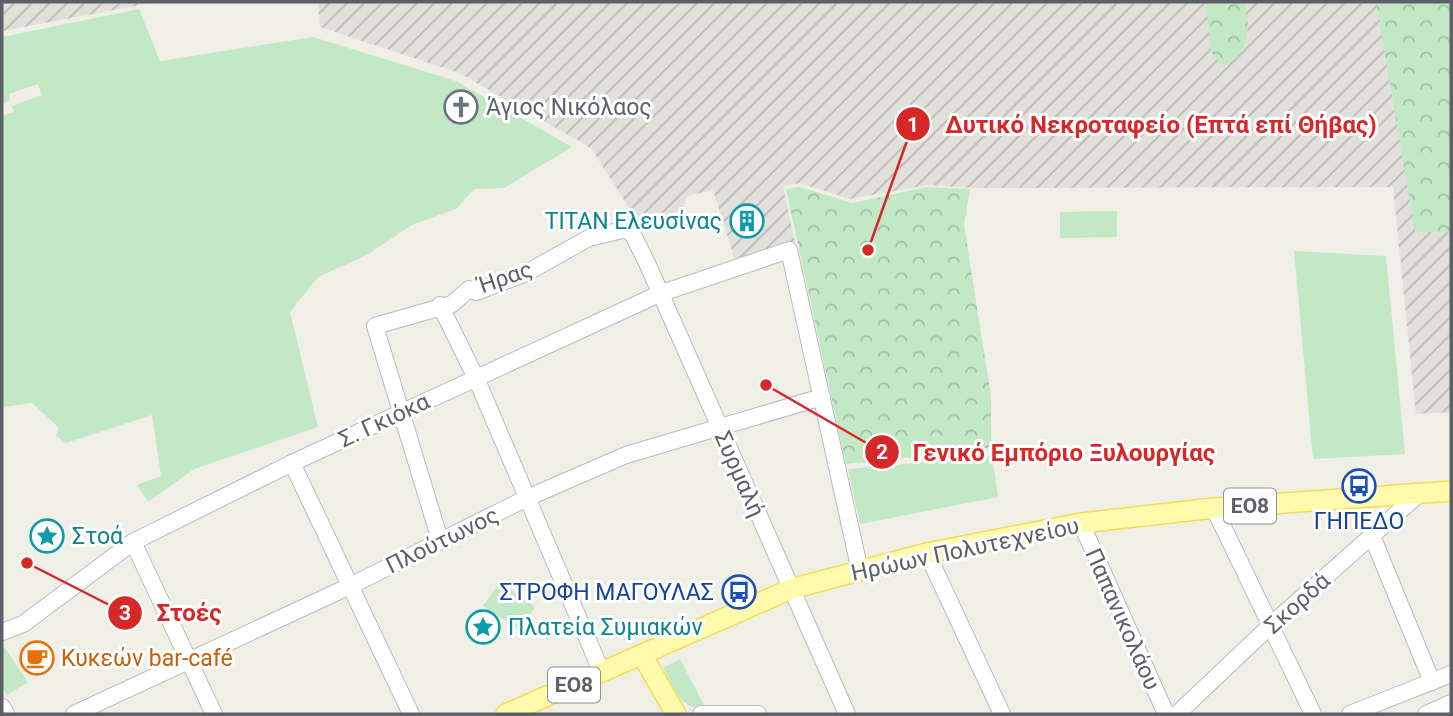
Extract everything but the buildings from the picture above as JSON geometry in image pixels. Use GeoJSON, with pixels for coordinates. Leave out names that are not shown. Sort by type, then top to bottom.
{"type":"FeatureCollection","features":[{"type":"Feature","properties":{"kind":"main road","name":"Ηρώων Πολυτεχνείου"},"geometry":{"type":"LineString","coordinates":[[506,714],[540,708],[603,673],[791,589],[927,553],[1081,523],[1214,508],[1451,491]]}},
{"type":"Feature","properties":{"kind":"main road"},"geometry":{"type":"LineString","coordinates":[[642,655],[676,714]]}},
{"type":"Feature","properties":{"kind":"street","name":"Ήρας"},"geometry":{"type":"LineString","coordinates":[[401,411],[375,326],[440,305],[452,304],[469,289],[475,292],[526,273],[589,238],[626,229],[633,235]]}},
{"type":"Feature","properties":{"kind":"street","name":"Συρμαλή"},"geometry":{"type":"LineString","coordinates":[[633,235],[847,714]]}},
{"type":"Feature","properties":{"kind":"street","name":"Σ. Γκιόκα"},"geometry":{"type":"LineString","coordinates":[[2,632],[23,624],[133,542],[292,463],[659,294],[789,250],[822,397]]}},
{"type":"Feature","properties":{"kind":"street"},"geometry":{"type":"LineString","coordinates":[[440,305],[603,673]]}},
{"type":"Feature","properties":{"kind":"street"},"geometry":{"type":"LineString","coordinates":[[822,397],[860,571]]}},
{"type":"Feature","properties":{"kind":"street","name":"Πλούτωνος"},"geometry":{"type":"LineString","coordinates":[[74,714],[349,586],[527,498],[626,455],[822,397]]}},
{"type":"Feature","properties":{"kind":"street"},"geometry":{"type":"LineString","coordinates":[[401,411],[440,540]]}},
{"type":"Feature","properties":{"kind":"street"},"geometry":{"type":"LineString","coordinates":[[292,463],[411,714]]}},
{"type":"Feature","properties":{"kind":"street","name":"Σκορδά"},"geometry":{"type":"LineString","coordinates":[[1177,714],[1271,625],[1420,493]]}},
{"type":"Feature","properties":{"kind":"street"},"geometry":{"type":"LineString","coordinates":[[1214,508],[1313,714]]}},
{"type":"Feature","properties":{"kind":"street","name":"Παπανικολάου"},"geometry":{"type":"LineString","coordinates":[[1081,523],[1166,714]]}},
{"type":"Feature","properties":{"kind":"street"},"geometry":{"type":"LineString","coordinates":[[1373,536],[1432,682]]}},
{"type":"Feature","properties":{"kind":"street"},"geometry":{"type":"LineString","coordinates":[[133,542],[214,714]]}},
{"type":"Feature","properties":{"kind":"street"},"geometry":{"type":"LineString","coordinates":[[927,553],[1002,714]]}},
{"type":"Feature","properties":{"kind":"street"},"geometry":{"type":"LineString","coordinates":[[1350,714],[1451,674]]}},
{"type":"Feature","properties":{"kind":"street"},"geometry":{"type":"LineString","coordinates":[[2,707],[6,714]]}},
{"type":"Feature","properties":{"kind":"street"},"geometry":{"type":"LineString","coordinates":[[701,714],[758,714]]}},
{"type":"Feature","properties":{"kind":"shaded area"},"geometry":{"type":"Polygon","coordinates":[[[2,2],[156,2],[2,31],[2,2]]]}},
{"type":"Feature","properties":{"kind":"shaded area"},"geometry":{"type":"Polygon","coordinates":[[[318,2],[1451,2],[1451,412],[1416,414],[1393,187],[975,188],[927,185],[850,199],[800,183],[783,186],[795,243],[736,263],[713,190],[687,196],[683,210],[639,224],[591,148],[459,73],[320,27],[318,2]]]}},
{"type":"Feature","properties":{"kind":"green space"},"geometry":{"type":"Polygon","coordinates":[[[1206,2],[1244,2],[1246,40],[1238,55],[1222,65],[1211,52],[1206,2]]]}},
{"type":"Feature","properties":{"kind":"green space"},"geometry":{"type":"Polygon","coordinates":[[[1376,2],[1451,2],[1451,232],[1415,232],[1376,2]]]}},
{"type":"Feature","properties":{"kind":"green space"},"geometry":{"type":"Polygon","coordinates":[[[139,9],[160,61],[313,37],[456,81],[572,147],[504,188],[474,189],[456,209],[412,225],[367,255],[318,277],[290,312],[318,427],[194,469],[148,502],[137,485],[161,476],[152,415],[66,443],[56,436],[58,427],[32,403],[2,407],[2,116],[14,112],[12,106],[42,95],[38,84],[9,94],[10,100],[2,104],[2,37],[139,9]]]}},
{"type":"Feature","properties":{"kind":"green space"},"geometry":{"type":"Polygon","coordinates":[[[800,187],[852,203],[927,187],[970,189],[964,225],[991,396],[991,445],[985,450],[846,464],[786,189],[800,187]]]}},
{"type":"Feature","properties":{"kind":"green space"},"geometry":{"type":"Polygon","coordinates":[[[1117,211],[1117,237],[1060,238],[1060,212],[1117,211]]]}},
{"type":"Feature","properties":{"kind":"green space"},"geometry":{"type":"Polygon","coordinates":[[[1294,251],[1386,256],[1405,454],[1313,459],[1294,251]]]}},
{"type":"Feature","properties":{"kind":"green space"},"geometry":{"type":"Polygon","coordinates":[[[992,456],[998,497],[860,524],[848,469],[992,456]]]}},
{"type":"Feature","properties":{"kind":"green space"},"geometry":{"type":"Polygon","coordinates":[[[500,582],[535,607],[520,630],[483,606],[500,582]]]}},
{"type":"Feature","properties":{"kind":"green space"},"geometry":{"type":"Polygon","coordinates":[[[2,644],[28,682],[7,695],[2,686],[2,644]]]}},
{"type":"Feature","properties":{"kind":"green space"},"geometry":{"type":"Polygon","coordinates":[[[680,659],[706,709],[684,702],[663,668],[680,659]]]}},
{"type":"Feature","properties":{"kind":"place","name":"Άγιος Νικόλαος"},"geometry":{"type":"Point","coordinates":[461,107]}},
{"type":"Feature","properties":{"kind":"place","name":"TITAN Ελευσίνας"},"geometry":{"type":"Point","coordinates":[747,221]}},
{"type":"Feature","properties":{"kind":"place","name":"Δυτικό Νεκροταφείο (Επτά επί Θήβας)"},"geometry":{"type":"Point","coordinates":[868,250]}},
{"type":"Feature","properties":{"kind":"place","name":"Γενικό Εμπόριο Ξυλουργίας"},"geometry":{"type":"Point","coordinates":[766,385]}},
{"type":"Feature","properties":{"kind":"place","name":"ΓΗΠΕΔΟ"},"geometry":{"type":"Point","coordinates":[1359,486]}},
{"type":"Feature","properties":{"kind":"place","name":"Στοά"},"geometry":{"type":"Point","coordinates":[47,536]}},
{"type":"Feature","properties":{"kind":"place","name":"Στοές"},"geometry":{"type":"Point","coordinates":[27,563]}},
{"type":"Feature","properties":{"kind":"place","name":"ΣΤΡΟΦΗ ΜΑΓΟΥΛΑΣ"},"geometry":{"type":"Point","coordinates":[739,592]}},
{"type":"Feature","properties":{"kind":"place","name":"Πλατεία Συμιακών"},"geometry":{"type":"Point","coordinates":[483,627]}},
{"type":"Feature","properties":{"kind":"place","name":"Κυκεών bar-café"},"geometry":{"type":"Point","coordinates":[37,658]}}]}
